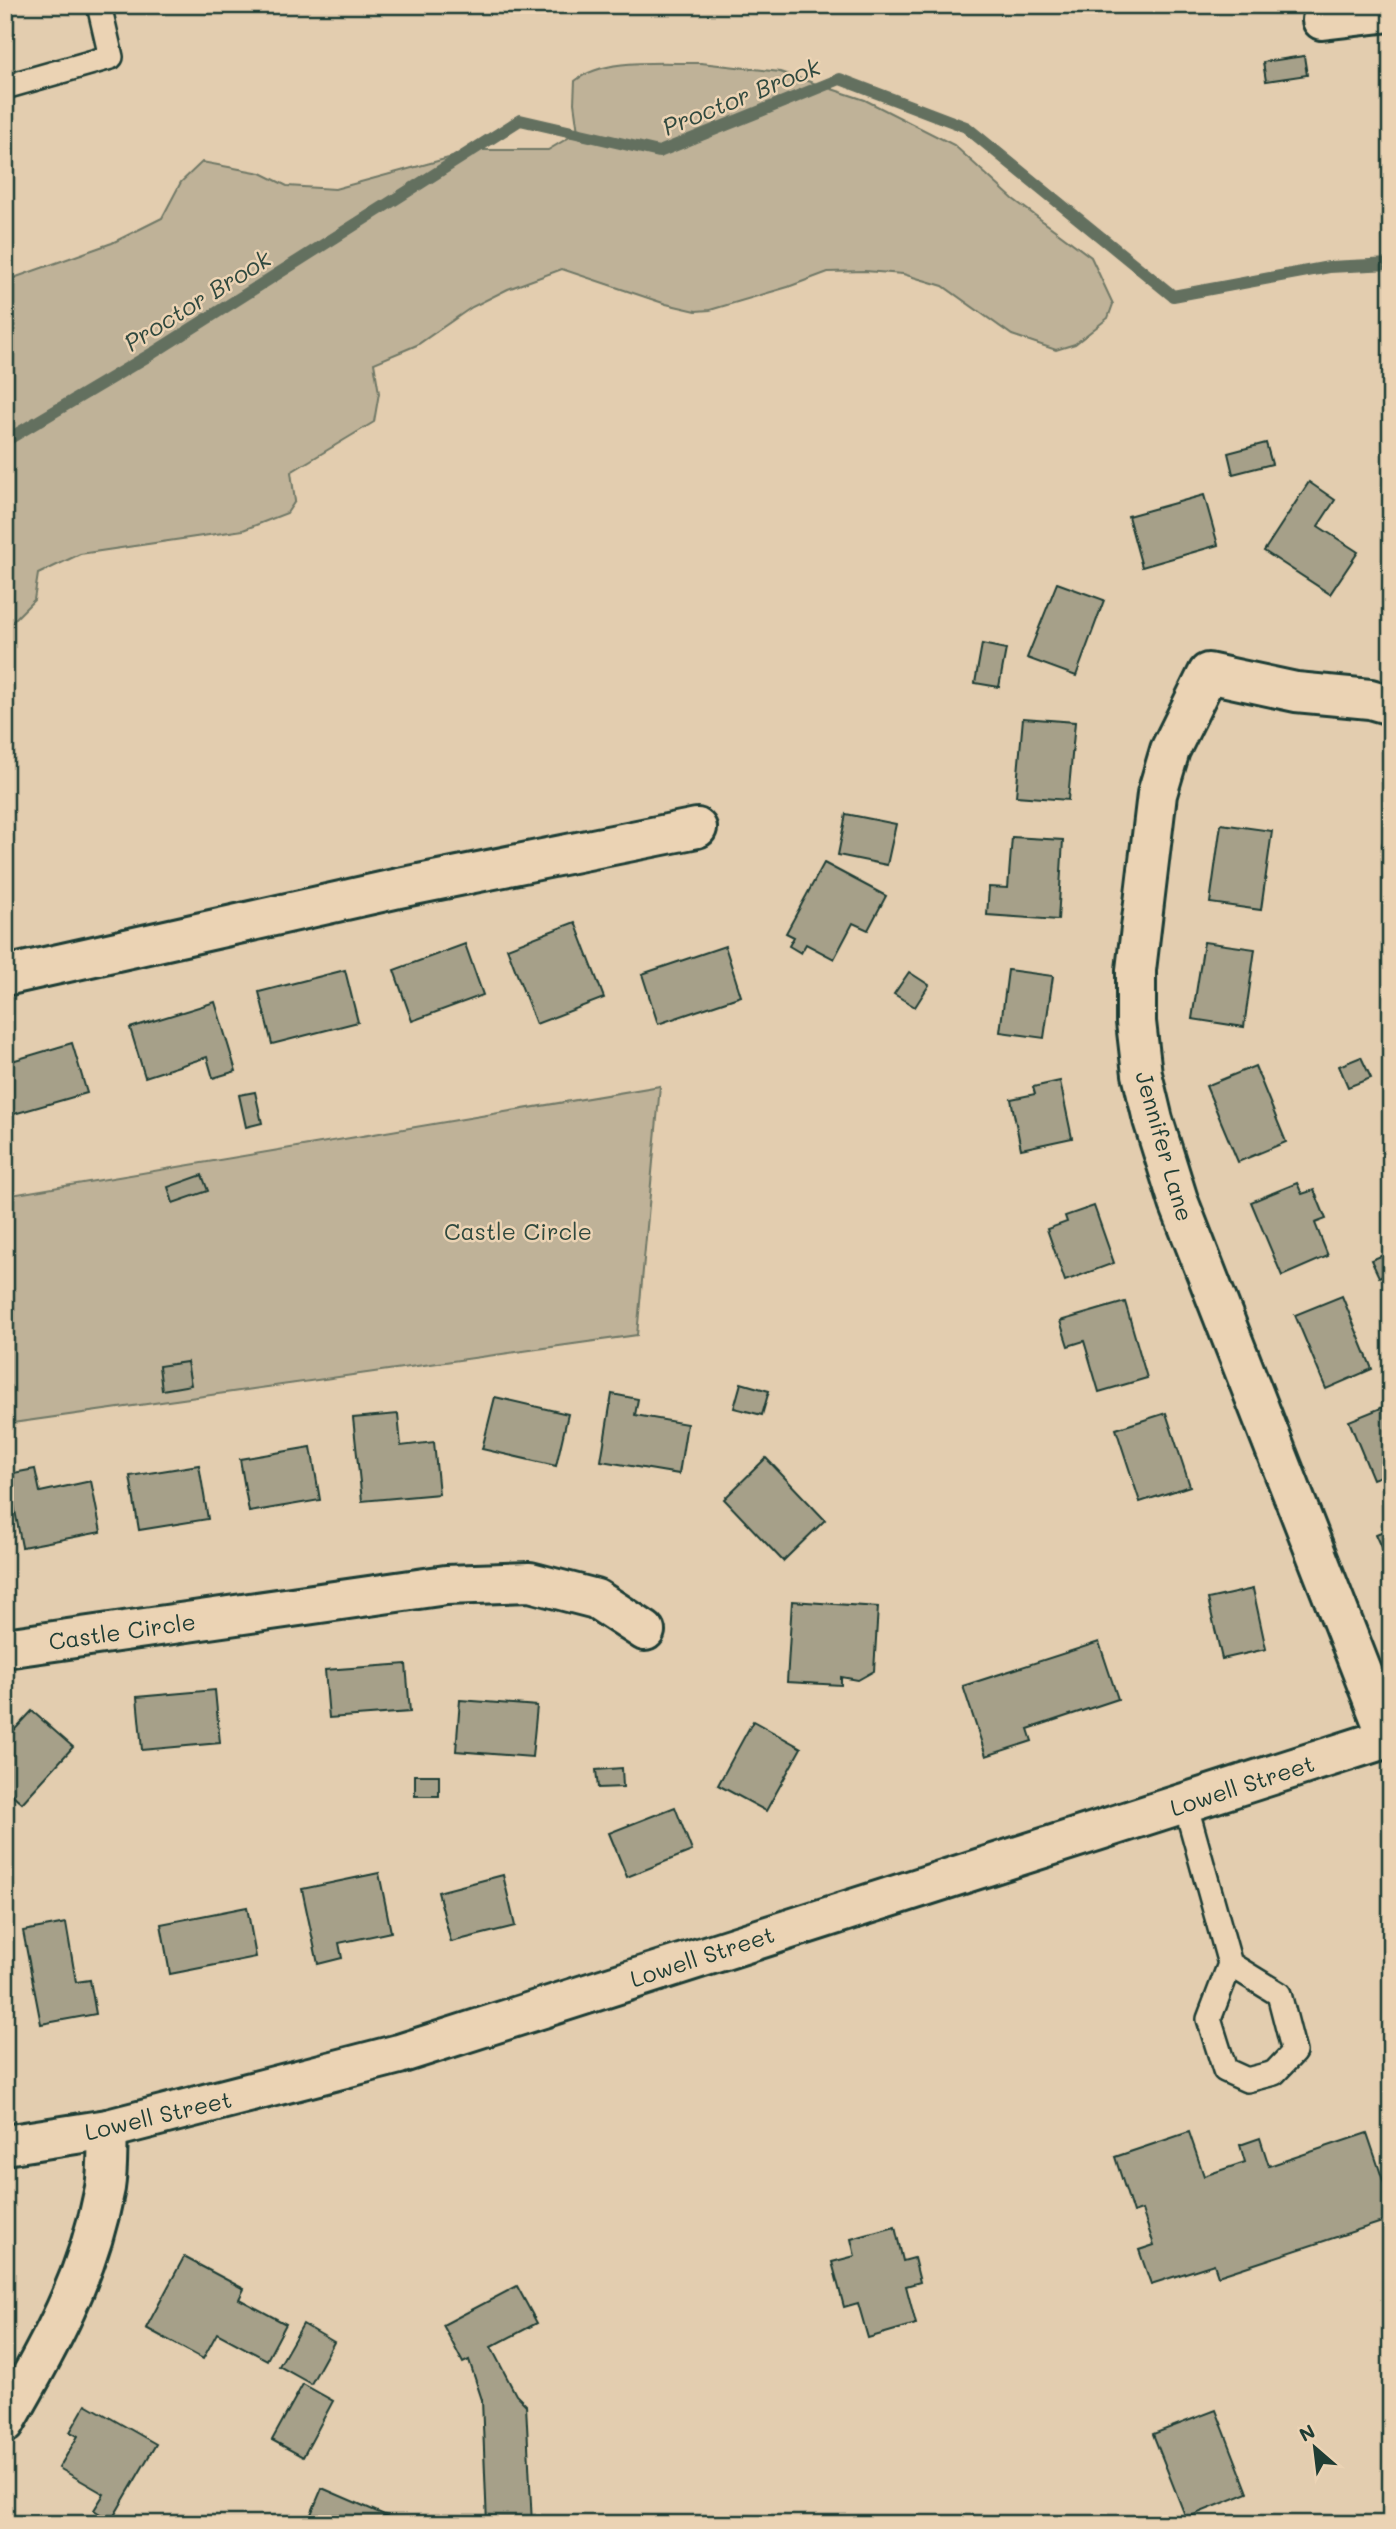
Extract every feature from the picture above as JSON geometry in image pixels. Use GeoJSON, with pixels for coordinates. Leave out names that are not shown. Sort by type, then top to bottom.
{"type":"FeatureCollection","features":[{"type":"Feature","properties":{"kind":"street"},"geometry":{"type":"LineString","coordinates":[[1322,20],[1391,12]]}},
{"type":"Feature","properties":{"kind":"street","name":"Jennifer Lane"},"geometry":{"type":"LineString","coordinates":[[1389,1737],[1179,1203],[1153,1120],[1142,1074],[1136,1022],[1136,970],[1157,794],[1170,750],[1208,673],[1296,692],[1370,699],[1391,705]]}},
{"type":"Feature","properties":{"kind":"street"},"geometry":{"type":"LineString","coordinates":[[5,976],[399,888],[697,828]]}},
{"type":"Feature","properties":{"kind":"street","name":"Castle Circle"},"geometry":{"type":"LineString","coordinates":[[5,1648],[446,1586],[530,1582],[596,1599],[645,1630]]}},
{"type":"Feature","properties":{"kind":"street","name":"Lowell Street"},"geometry":{"type":"LineString","coordinates":[[5,2146],[108,2129],[398,2054],[1389,1737]]}},
{"type":"Feature","properties":{"kind":"street"},"geometry":{"type":"LineString","coordinates":[[5,2423],[46,2352],[88,2259],[105,2185],[108,2129]]}},
{"type":"Feature","properties":{"kind":"lane"},"geometry":{"type":"LineString","coordinates":[[5,87],[111,57],[99,5]]}},
{"type":"Feature","properties":{"kind":"lane"},"geometry":{"type":"LineString","coordinates":[[1185,1803],[1230,1964],[1209,2019],[1225,2070],[1247,2080],[1274,2073],[1294,2052],[1279,1994],[1230,1964]]}},
{"type":"Feature","properties":{"kind":"green space"},"geometry":{"type":"Polygon","coordinates":[[[635,63],[701,63],[780,72],[865,100],[954,145],[1013,199],[1091,257],[1113,304],[1108,318],[1075,344],[1056,350],[1012,335],[943,286],[903,274],[828,272],[788,287],[710,310],[696,311],[666,304],[562,269],[508,289],[472,307],[417,345],[374,363],[379,393],[374,422],[291,472],[295,501],[287,513],[243,530],[80,554],[38,574],[34,600],[11,623],[5,624],[5,281],[112,243],[162,218],[181,182],[202,162],[261,173],[287,186],[335,189],[478,150],[548,150],[578,132],[574,103],[575,81],[588,73],[635,63]]]}},
{"type":"Feature","properties":{"kind":"green space","name":"Castle Circle"},"geometry":{"type":"Polygon","coordinates":[[[660,1086],[637,1335],[5,1424],[5,1196],[660,1086]]]}},
{"type":"Feature","properties":{"kind":"building"},"geometry":{"type":"Polygon","coordinates":[[[1304,56],[1307,75],[1266,81],[1263,62],[1304,56]]]}},
{"type":"Feature","properties":{"kind":"building"},"geometry":{"type":"Polygon","coordinates":[[[1266,443],[1272,464],[1233,474],[1228,453],[1266,443]]]}},
{"type":"Feature","properties":{"kind":"building"},"geometry":{"type":"Polygon","coordinates":[[[1309,482],[1335,500],[1318,526],[1358,552],[1330,594],[1264,551],[1309,482]]]}},
{"type":"Feature","properties":{"kind":"building"},"geometry":{"type":"Polygon","coordinates":[[[1204,495],[1218,545],[1142,567],[1128,516],[1204,495]]]}},
{"type":"Feature","properties":{"kind":"building"},"geometry":{"type":"Polygon","coordinates":[[[1057,583],[1104,600],[1076,676],[1027,658],[1057,583]]]}},
{"type":"Feature","properties":{"kind":"building"},"geometry":{"type":"Polygon","coordinates":[[[982,644],[1006,649],[999,687],[975,683],[982,644]]]}},
{"type":"Feature","properties":{"kind":"building"},"geometry":{"type":"Polygon","coordinates":[[[1023,718],[1075,722],[1068,800],[1016,796],[1023,718]]]}},
{"type":"Feature","properties":{"kind":"building"},"geometry":{"type":"Polygon","coordinates":[[[1391,807],[1391,858],[1382,846],[1391,807]]]}},
{"type":"Feature","properties":{"kind":"building"},"geometry":{"type":"Polygon","coordinates":[[[846,814],[896,824],[887,865],[838,855],[846,814]]]}},
{"type":"Feature","properties":{"kind":"building"},"geometry":{"type":"Polygon","coordinates":[[[1221,824],[1272,831],[1261,910],[1210,903],[1221,824]]]}},
{"type":"Feature","properties":{"kind":"building"},"geometry":{"type":"Polygon","coordinates":[[[1012,837],[1063,840],[1058,920],[987,915],[989,887],[1008,888],[1012,837]]]}},
{"type":"Feature","properties":{"kind":"building"},"geometry":{"type":"Polygon","coordinates":[[[824,863],[886,896],[868,930],[853,923],[834,959],[806,944],[801,953],[789,946],[794,937],[786,933],[824,863]]]}},
{"type":"Feature","properties":{"kind":"building"},"geometry":{"type":"Polygon","coordinates":[[[575,922],[604,998],[536,1024],[507,948],[575,922]]]}},
{"type":"Feature","properties":{"kind":"building"},"geometry":{"type":"Polygon","coordinates":[[[1204,942],[1255,949],[1244,1027],[1192,1019],[1204,942]]]}},
{"type":"Feature","properties":{"kind":"building"},"geometry":{"type":"Polygon","coordinates":[[[465,944],[483,995],[412,1021],[394,970],[465,944]]]}},
{"type":"Feature","properties":{"kind":"building"},"geometry":{"type":"Polygon","coordinates":[[[725,946],[741,996],[658,1024],[642,974],[725,946]]]}},
{"type":"Feature","properties":{"kind":"building"},"geometry":{"type":"Polygon","coordinates":[[[345,970],[358,1022],[272,1044],[259,992],[345,970]]]}},
{"type":"Feature","properties":{"kind":"building"},"geometry":{"type":"Polygon","coordinates":[[[1008,970],[1053,976],[1044,1038],[1000,1032],[1008,970]]]}},
{"type":"Feature","properties":{"kind":"building"},"geometry":{"type":"Polygon","coordinates":[[[909,972],[929,985],[915,1007],[894,994],[909,972]]]}},
{"type":"Feature","properties":{"kind":"building"},"geometry":{"type":"Polygon","coordinates":[[[215,1002],[236,1071],[213,1078],[207,1057],[145,1077],[130,1028],[215,1002]]]}},
{"type":"Feature","properties":{"kind":"building"},"geometry":{"type":"Polygon","coordinates":[[[72,1043],[87,1093],[7,1116],[5,1063],[72,1043]]]}},
{"type":"Feature","properties":{"kind":"building"},"geometry":{"type":"Polygon","coordinates":[[[1361,1057],[1371,1078],[1348,1087],[1339,1066],[1361,1057]]]}},
{"type":"Feature","properties":{"kind":"building"},"geometry":{"type":"Polygon","coordinates":[[[1255,1066],[1286,1142],[1238,1162],[1206,1086],[1255,1066]]]}},
{"type":"Feature","properties":{"kind":"building"},"geometry":{"type":"Polygon","coordinates":[[[1060,1081],[1072,1138],[1021,1149],[1011,1099],[1035,1094],[1033,1087],[1060,1081]]]}},
{"type":"Feature","properties":{"kind":"building"},"geometry":{"type":"Polygon","coordinates":[[[255,1092],[262,1123],[246,1127],[239,1095],[255,1092]]]}},
{"type":"Feature","properties":{"kind":"building"},"geometry":{"type":"Polygon","coordinates":[[[202,1175],[208,1191],[173,1203],[168,1187],[202,1175]]]}},
{"type":"Feature","properties":{"kind":"building"},"geometry":{"type":"Polygon","coordinates":[[[1297,1183],[1302,1194],[1314,1190],[1326,1219],[1315,1223],[1328,1256],[1282,1276],[1251,1202],[1297,1183]]]}},
{"type":"Feature","properties":{"kind":"building"},"geometry":{"type":"Polygon","coordinates":[[[1094,1206],[1114,1263],[1065,1281],[1047,1229],[1067,1222],[1065,1216],[1094,1206]]]}},
{"type":"Feature","properties":{"kind":"building"},"geometry":{"type":"Polygon","coordinates":[[[1391,1252],[1391,1272],[1379,1277],[1371,1260],[1391,1252]]]}},
{"type":"Feature","properties":{"kind":"building"},"geometry":{"type":"Polygon","coordinates":[[[1342,1296],[1372,1369],[1326,1389],[1295,1315],[1342,1296]]]}},
{"type":"Feature","properties":{"kind":"building"},"geometry":{"type":"Polygon","coordinates":[[[1125,1302],[1147,1378],[1099,1392],[1084,1341],[1068,1346],[1060,1321],[1125,1302]]]}},
{"type":"Feature","properties":{"kind":"building"},"geometry":{"type":"Polygon","coordinates":[[[187,1362],[191,1385],[162,1390],[159,1366],[187,1362]]]}},
{"type":"Feature","properties":{"kind":"building"},"geometry":{"type":"Polygon","coordinates":[[[741,1383],[769,1391],[762,1415],[734,1408],[741,1383]]]}},
{"type":"Feature","properties":{"kind":"building"},"geometry":{"type":"Polygon","coordinates":[[[612,1394],[638,1399],[635,1415],[687,1424],[679,1474],[601,1461],[612,1394]]]}},
{"type":"Feature","properties":{"kind":"building"},"geometry":{"type":"Polygon","coordinates":[[[495,1397],[568,1414],[556,1466],[482,1449],[495,1397]]]}},
{"type":"Feature","properties":{"kind":"building"},"geometry":{"type":"Polygon","coordinates":[[[1391,1404],[1391,1472],[1373,1479],[1349,1421],[1391,1404]]]}},
{"type":"Feature","properties":{"kind":"building"},"geometry":{"type":"Polygon","coordinates":[[[1166,1413],[1190,1486],[1140,1502],[1116,1429],[1166,1413]]]}},
{"type":"Feature","properties":{"kind":"building"},"geometry":{"type":"Polygon","coordinates":[[[398,1414],[401,1446],[434,1442],[439,1494],[362,1501],[353,1418],[398,1414]]]}},
{"type":"Feature","properties":{"kind":"building"},"geometry":{"type":"Polygon","coordinates":[[[311,1447],[320,1500],[249,1512],[240,1459],[311,1447]]]}},
{"type":"Feature","properties":{"kind":"building"},"geometry":{"type":"Polygon","coordinates":[[[766,1458],[825,1520],[783,1561],[724,1499],[766,1458]]]}},
{"type":"Feature","properties":{"kind":"building"},"geometry":{"type":"Polygon","coordinates":[[[199,1465],[208,1519],[139,1530],[130,1476],[199,1465]]]}},
{"type":"Feature","properties":{"kind":"building"},"geometry":{"type":"Polygon","coordinates":[[[35,1469],[40,1492],[91,1481],[101,1532],[22,1547],[8,1474],[35,1469]]]}},
{"type":"Feature","properties":{"kind":"building"},"geometry":{"type":"Polygon","coordinates":[[[1391,1528],[1391,1567],[1376,1534],[1391,1528]]]}},
{"type":"Feature","properties":{"kind":"building"},"geometry":{"type":"Polygon","coordinates":[[[1253,1589],[1266,1649],[1222,1659],[1208,1599],[1253,1589]]]}},
{"type":"Feature","properties":{"kind":"building"},"geometry":{"type":"Polygon","coordinates":[[[792,1601],[878,1607],[874,1671],[858,1680],[841,1677],[841,1685],[787,1682],[792,1601]]]}},
{"type":"Feature","properties":{"kind":"building"},"geometry":{"type":"Polygon","coordinates":[[[1099,1642],[1118,1699],[1028,1729],[1032,1741],[986,1756],[963,1686],[1099,1642]]]}},
{"type":"Feature","properties":{"kind":"building"},"geometry":{"type":"Polygon","coordinates":[[[406,1664],[410,1712],[329,1718],[325,1670],[406,1664]]]}},
{"type":"Feature","properties":{"kind":"building"},"geometry":{"type":"Polygon","coordinates":[[[215,1690],[220,1743],[142,1750],[137,1697],[215,1690]]]}},
{"type":"Feature","properties":{"kind":"building"},"geometry":{"type":"Polygon","coordinates":[[[460,1700],[537,1706],[532,1757],[456,1751],[460,1700]]]}},
{"type":"Feature","properties":{"kind":"building"},"geometry":{"type":"Polygon","coordinates":[[[32,1711],[73,1747],[22,1803],[5,1788],[5,1740],[32,1711]]]}},
{"type":"Feature","properties":{"kind":"building"},"geometry":{"type":"Polygon","coordinates":[[[753,1721],[801,1748],[766,1811],[718,1785],[753,1721]]]}},
{"type":"Feature","properties":{"kind":"building"},"geometry":{"type":"Polygon","coordinates":[[[622,1768],[623,1787],[598,1788],[596,1770],[622,1768]]]}},
{"type":"Feature","properties":{"kind":"building"},"geometry":{"type":"Polygon","coordinates":[[[415,1775],[439,1775],[439,1796],[415,1796],[415,1775]]]}},
{"type":"Feature","properties":{"kind":"building"},"geometry":{"type":"Polygon","coordinates":[[[675,1807],[692,1851],[627,1877],[609,1833],[675,1807]]]}},
{"type":"Feature","properties":{"kind":"building"},"geometry":{"type":"Polygon","coordinates":[[[379,1873],[391,1932],[339,1943],[342,1958],[318,1964],[302,1889],[379,1873]]]}},
{"type":"Feature","properties":{"kind":"building"},"geometry":{"type":"Polygon","coordinates":[[[503,1875],[515,1926],[451,1942],[438,1892],[503,1875]]]}},
{"type":"Feature","properties":{"kind":"building"},"geometry":{"type":"Polygon","coordinates":[[[247,1907],[256,1957],[170,1974],[161,1924],[247,1907]]]}},
{"type":"Feature","properties":{"kind":"building"},"geometry":{"type":"Polygon","coordinates":[[[66,1923],[76,1982],[90,1980],[96,2014],[41,2024],[23,1931],[66,1923]]]}},
{"type":"Feature","properties":{"kind":"building"},"geometry":{"type":"Polygon","coordinates":[[[1189,2132],[1204,2176],[1245,2162],[1240,2145],[1260,2138],[1269,2166],[1367,2133],[1391,2204],[1391,2219],[1218,2276],[1214,2264],[1151,2284],[1139,2250],[1154,2245],[1142,2210],[1133,2213],[1115,2157],[1189,2132]]]}},
{"type":"Feature","properties":{"kind":"building"},"geometry":{"type":"Polygon","coordinates":[[[895,2227],[903,2261],[914,2258],[920,2282],[906,2286],[916,2324],[868,2338],[858,2303],[844,2307],[832,2262],[855,2256],[851,2239],[895,2227]]]}},
{"type":"Feature","properties":{"kind":"building"},"geometry":{"type":"Polygon","coordinates":[[[184,2257],[244,2289],[239,2299],[286,2324],[267,2360],[217,2333],[203,2359],[146,2328],[184,2257]]]}},
{"type":"Feature","properties":{"kind":"building"},"geometry":{"type":"Polygon","coordinates":[[[517,2286],[537,2323],[491,2347],[516,2395],[526,2405],[532,2524],[487,2524],[482,2400],[469,2360],[463,2363],[443,2325],[517,2286]]]}},
{"type":"Feature","properties":{"kind":"building"},"geometry":{"type":"Polygon","coordinates":[[[303,2324],[334,2342],[311,2384],[279,2366],[303,2324]]]}},
{"type":"Feature","properties":{"kind":"building"},"geometry":{"type":"Polygon","coordinates":[[[303,2384],[333,2401],[303,2457],[272,2440],[303,2384]]]}},
{"type":"Feature","properties":{"kind":"building"},"geometry":{"type":"Polygon","coordinates":[[[86,2404],[156,2444],[111,2521],[94,2510],[104,2494],[59,2468],[78,2436],[70,2432],[86,2404]]]}},
{"type":"Feature","properties":{"kind":"building"},"geometry":{"type":"Polygon","coordinates":[[[1216,2410],[1248,2493],[1186,2518],[1153,2434],[1216,2410]]]}},
{"type":"Feature","properties":{"kind":"building"},"geometry":{"type":"Polygon","coordinates":[[[322,2488],[387,2516],[383,2524],[316,2524],[309,2519],[322,2488]]]}},
{"type":"Feature","properties":{"kind":"waterway","name":"Proctor Brook"},"geometry":{"type":"LineString","coordinates":[[5,441],[153,353],[520,120],[659,152],[840,79],[966,127],[1173,296],[1329,267],[1391,264]]}}]}
